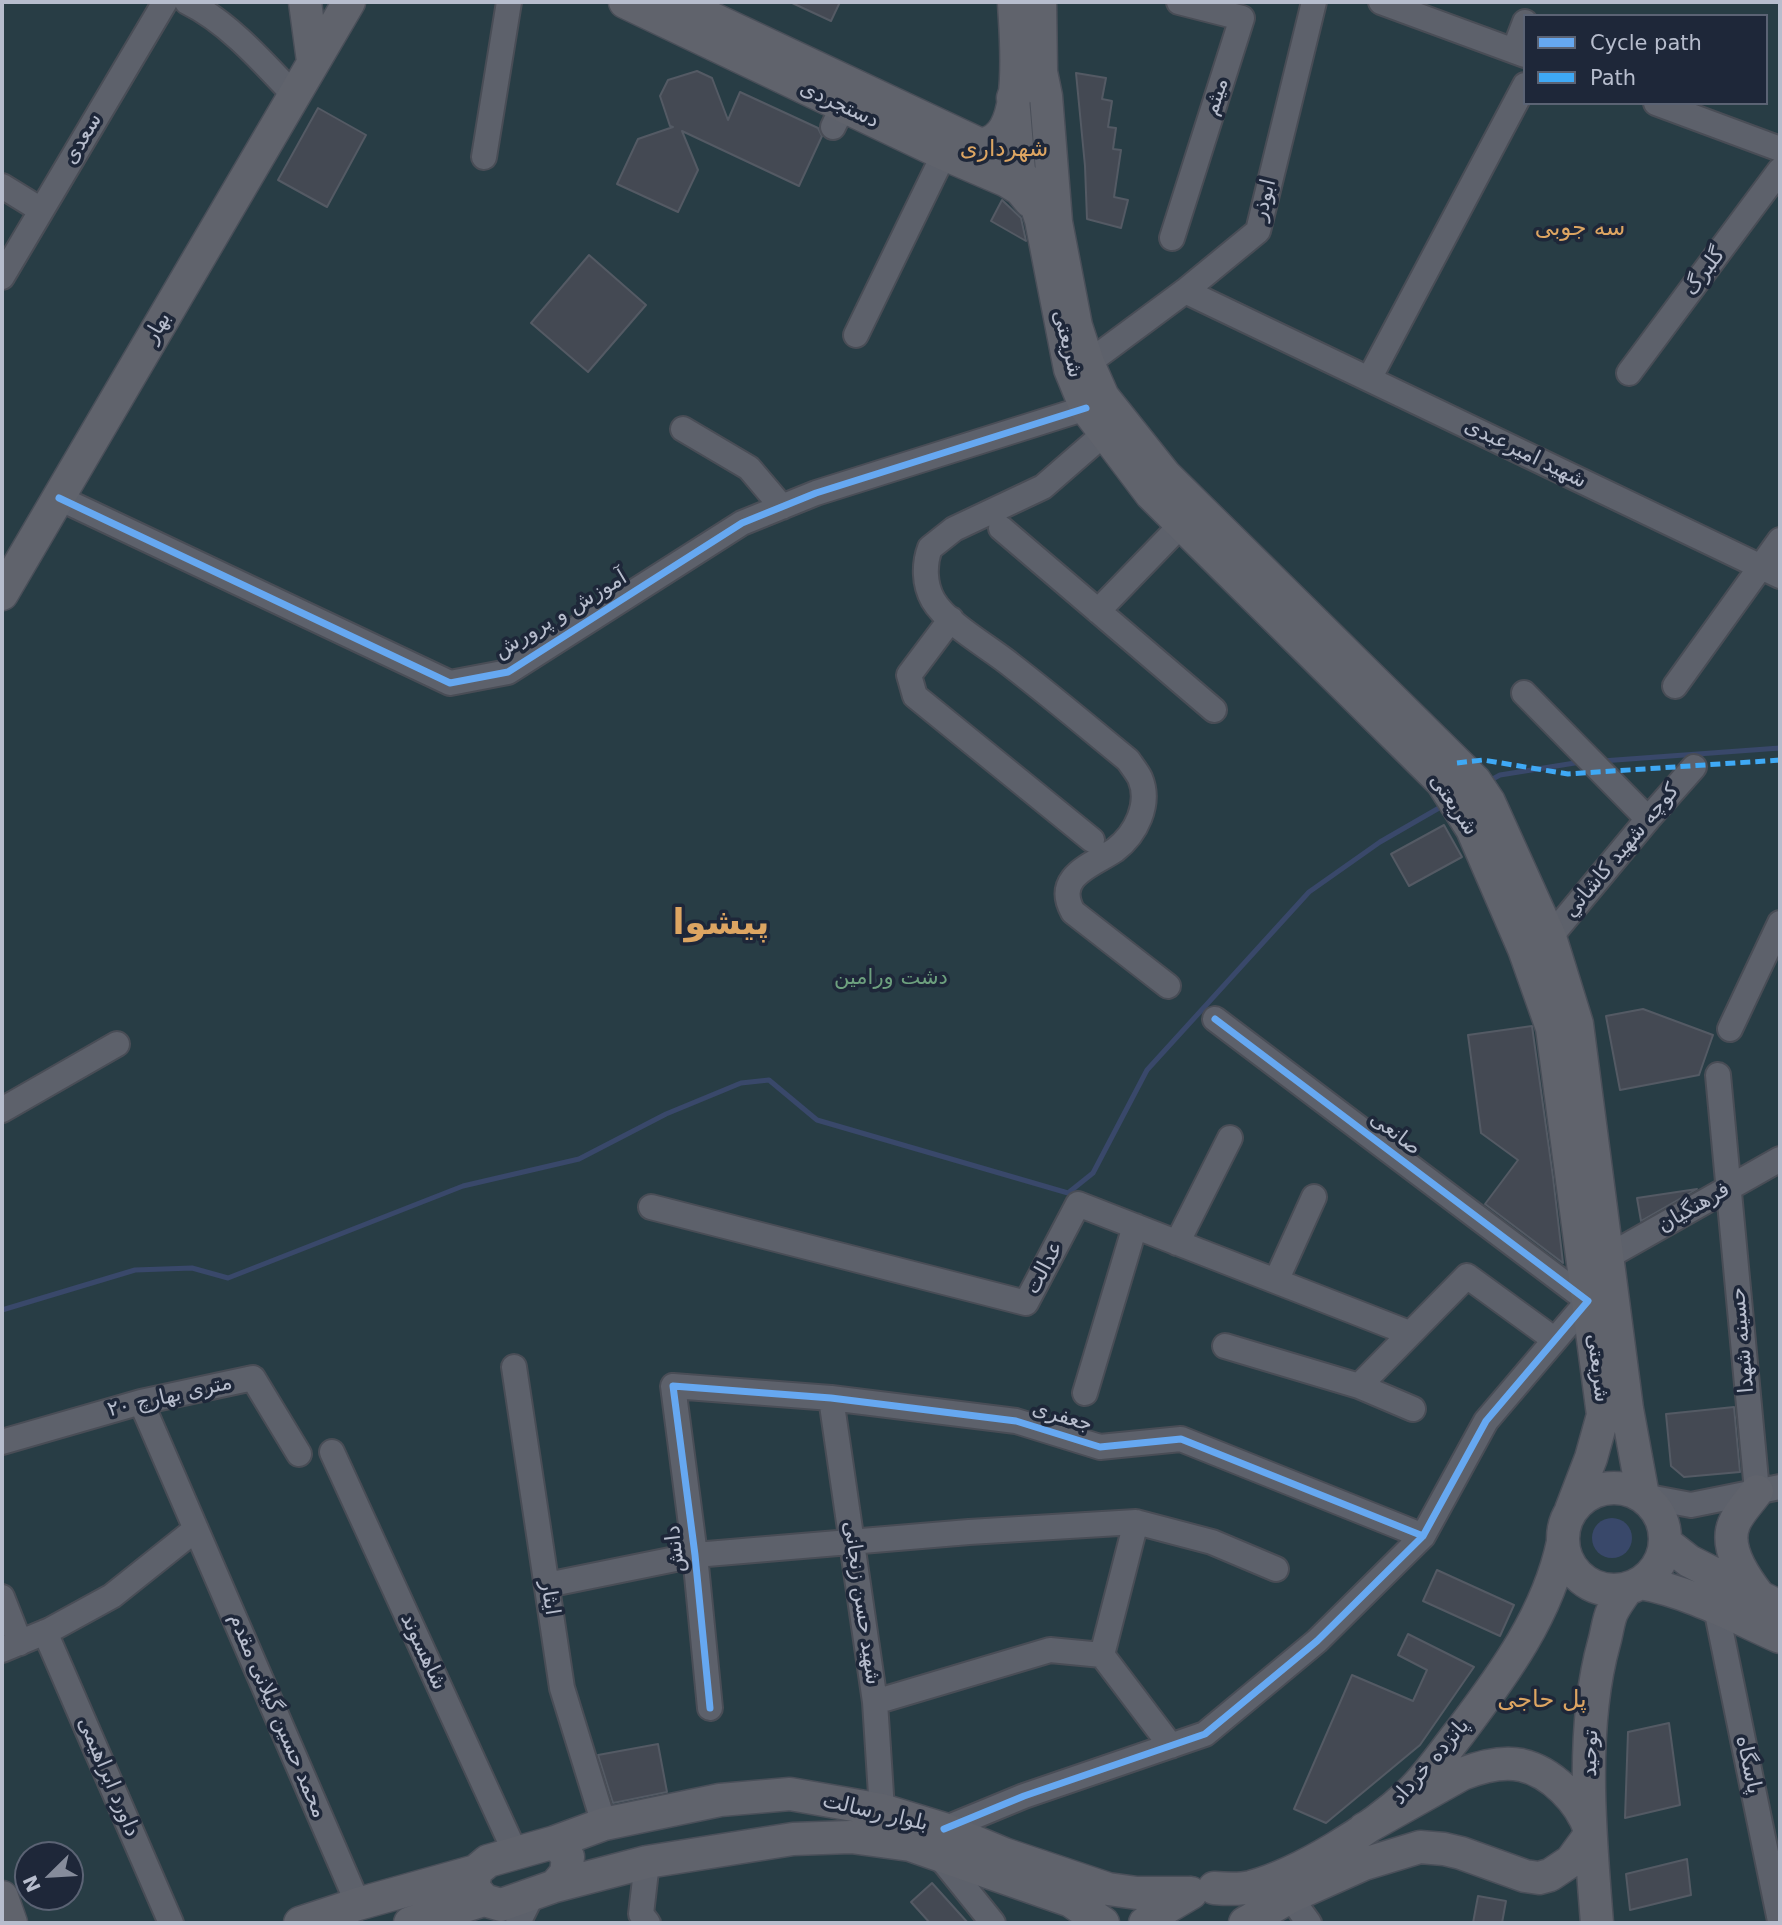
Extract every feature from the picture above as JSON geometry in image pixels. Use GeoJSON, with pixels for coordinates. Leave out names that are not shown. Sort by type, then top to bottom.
{"type":"FeatureCollection","features":[{"type":"Feature","properties":{"kind":"main road"},"geometry":{"type":"LineString","coordinates":[[305,2],[313,61]]}},
{"type":"Feature","properties":{"kind":"main road","name":"بهار"},"geometry":{"type":"LineString","coordinates":[[2,594],[349,2]]}},
{"type":"Feature","properties":{"kind":"main road","name":"دستجردی"},"geometry":{"type":"LineString","coordinates":[[625,2],[686,12],[948,143],[985,172],[1020,189],[1041,220]]}},
{"type":"Feature","properties":{"kind":"main road"},"geometry":{"type":"LineString","coordinates":[[1014,2],[1016,75],[1013,98],[1030,175]]}},
{"type":"Feature","properties":{"kind":"main road"},"geometry":{"type":"LineString","coordinates":[[1030,175],[1046,96],[1041,72],[1040,2]]}},
{"type":"Feature","properties":{"kind":"main road","name":"دستجردی"},"geometry":{"type":"LineString","coordinates":[[686,12],[838,117],[948,143],[979,144],[992,142],[1002,135],[1009,123],[1013,98]]}},
{"type":"Feature","properties":{"kind":"main road"},"geometry":{"type":"LineString","coordinates":[[1013,98],[1015,89],[1026,82],[1040,86],[1046,96]]}},
{"type":"Feature","properties":{"kind":"main road"},"geometry":{"type":"LineString","coordinates":[[985,172],[996,173],[1014,167],[1030,175]]}},
{"type":"Feature","properties":{"kind":"main road","name":"شریعتی"},"geometry":{"type":"LineString","coordinates":[[1030,175],[1070,369],[1096,421],[1151,494],[1442,782],[1472,829],[1524,949],[1552,1028],[1603,1415],[1591,1458],[1571,1510]]}},
{"type":"Feature","properties":{"kind":"main road","name":"شریعتی"},"geometry":{"type":"LineString","coordinates":[[1030,175],[1056,222],[1076,326],[1088,363],[1104,397],[1165,475],[1482,792],[1550,937],[1577,1024],[1627,1409],[1643,1496]]}},
{"type":"Feature","properties":{"kind":"main road"},"geometry":{"type":"LineString","coordinates":[[1634,1586],[1653,1573],[1662,1559],[1666,1542],[1660,1516],[1643,1496],[1620,1488],[1597,1490],[1582,1498],[1571,1510],[1564,1525],[1566,1557],[1573,1570],[1584,1581],[1597,1588],[1612,1591],[1634,1586],[1665,1588],[1780,1637]]}},
{"type":"Feature","properties":{"kind":"main road"},"geometry":{"type":"LineString","coordinates":[[1769,1489],[1733,1525],[1733,1549],[1742,1573],[1770,1602]]}},
{"type":"Feature","properties":{"kind":"main road","name":"پانزده خرداد"},"geometry":{"type":"LineString","coordinates":[[1202,1891],[1250,1887],[1272,1879],[1335,1849],[1392,1808],[1424,1777],[1507,1668],[1550,1588],[1563,1542]]}},
{"type":"Feature","properties":{"kind":"main road"},"geometry":{"type":"LineString","coordinates":[[1666,1542],[1689,1561],[1770,1602]]}},
{"type":"Feature","properties":{"kind":"main road","name":"توحید"},"geometry":{"type":"LineString","coordinates":[[1597,1923],[1589,1776],[1595,1684],[1612,1612],[1634,1586]]}},
{"type":"Feature","properties":{"kind":"main road"},"geometry":{"type":"LineString","coordinates":[[1145,1923],[1159,1912],[1202,1891],[1234,1895],[1241,1910],[1242,1923],[1364,1864],[1420,1847],[1444,1849],[1525,1876],[1539,1878],[1550,1875],[1571,1861],[1587,1839],[1590,1830],[1579,1807],[1556,1783],[1539,1772],[1520,1765],[1506,1764],[1462,1774],[1364,1829]]}},
{"type":"Feature","properties":{"kind":"main road","name":"بلوار رسالت"},"geometry":{"type":"LineString","coordinates":[[1102,1923],[1071,1900],[941,1842],[882,1810],[790,1794],[720,1800],[604,1824],[555,1842],[488,1861],[480,1886],[501,1905],[544,1890],[647,1863],[793,1839],[851,1837],[910,1845],[941,1842],[1004,1854],[1100,1887],[1137,1893],[1202,1891]]}},
{"type":"Feature","properties":{"kind":"main road"},"geometry":{"type":"LineString","coordinates":[[544,1890],[566,1873],[568,1857],[555,1842]]}},
{"type":"Feature","properties":{"kind":"main road"},"geometry":{"type":"LineString","coordinates":[[300,1923],[358,1904],[480,1886]]}},
{"type":"Feature","properties":{"kind":"main road"},"geometry":{"type":"LineString","coordinates":[[410,1923],[480,1886]]}},
{"type":"Feature","properties":{"kind":"main road"},"geometry":{"type":"LineString","coordinates":[[2,1897],[11,1923]]}},
{"type":"Feature","properties":{"kind":"street","name":"سعدی"},"geometry":{"type":"LineString","coordinates":[[2,277],[165,2]]}},
{"type":"Feature","properties":{"kind":"street"},"geometry":{"type":"LineString","coordinates":[[187,2],[203,10],[223,27],[263,62],[294,95]]}},
{"type":"Feature","properties":{"kind":"street"},"geometry":{"type":"LineString","coordinates":[[484,157],[509,2]]}},
{"type":"Feature","properties":{"kind":"street","name":"ابوذر"},"geometry":{"type":"LineString","coordinates":[[1088,363],[1185,291],[1258,230],[1314,2]]}},
{"type":"Feature","properties":{"kind":"street"},"geometry":{"type":"LineString","coordinates":[[1381,2],[1519,53],[1523,32]]}},
{"type":"Feature","properties":{"kind":"street","name":"میثم"},"geometry":{"type":"LineString","coordinates":[[1172,238],[1242,18],[1185,3]]}},
{"type":"Feature","properties":{"kind":"street"},"geometry":{"type":"LineString","coordinates":[[1369,379],[1523,89]]}},
{"type":"Feature","properties":{"kind":"street"},"geometry":{"type":"LineString","coordinates":[[1667,105],[1706,112],[1780,149]]}},
{"type":"Feature","properties":{"kind":"street"},"geometry":{"type":"LineString","coordinates":[[856,335],[948,143]]}},
{"type":"Feature","properties":{"kind":"street","name":"گلبرگ"},"geometry":{"type":"LineString","coordinates":[[1629,373],[1780,170]]}},
{"type":"Feature","properties":{"kind":"street"},"geometry":{"type":"LineString","coordinates":[[2,186],[41,210]]}},
{"type":"Feature","properties":{"kind":"street","name":"شهید امیرعبدی"},"geometry":{"type":"LineString","coordinates":[[1185,291],[1771,571]]}},
{"type":"Feature","properties":{"kind":"street"},"geometry":{"type":"LineString","coordinates":[[1096,421],[1043,487],[954,529],[930,548],[926,568],[927,585],[933,601],[951,619],[1128,760],[1140,779],[1143,810],[1133,830],[1116,849],[1080,870],[1073,879],[1069,901],[1073,912],[1168,986]]}},
{"type":"Feature","properties":{"kind":"street","name":"آموزش و پرورش"},"geometry":{"type":"LineString","coordinates":[[59,498],[450,684],[508,671],[742,523],[816,493],[1096,421]]}},
{"type":"Feature","properties":{"kind":"street"},"geometry":{"type":"LineString","coordinates":[[683,429],[749,468],[782,507]]}},
{"type":"Feature","properties":{"kind":"street"},"geometry":{"type":"LineString","coordinates":[[1098,611],[1182,524]]}},
{"type":"Feature","properties":{"kind":"street"},"geometry":{"type":"LineString","coordinates":[[1001,528],[1214,710]]}},
{"type":"Feature","properties":{"kind":"street"},"geometry":{"type":"LineString","coordinates":[[1675,686],[1771,571],[1780,540]]}},
{"type":"Feature","properties":{"kind":"street"},"geometry":{"type":"LineString","coordinates":[[951,619],[909,675],[915,696],[1092,840]]}},
{"type":"Feature","properties":{"kind":"street"},"geometry":{"type":"LineString","coordinates":[[1524,693],[1648,819]]}},
{"type":"Feature","properties":{"kind":"street","name":"كوچه شهيد كاشاني"},"geometry":{"type":"LineString","coordinates":[[1550,937],[1694,767]]}},
{"type":"Feature","properties":{"kind":"street"},"geometry":{"type":"LineString","coordinates":[[1730,1029],[1780,922]]}},
{"type":"Feature","properties":{"kind":"street","name":"صانعی"},"geometry":{"type":"LineString","coordinates":[[1215,1019],[1588,1301]]}},
{"type":"Feature","properties":{"kind":"street"},"geometry":{"type":"LineString","coordinates":[[2,1110],[117,1044]]}},
{"type":"Feature","properties":{"kind":"street","name":"حسینه شهدا"},"geometry":{"type":"LineString","coordinates":[[1718,1075],[1729,1188],[1769,1489]]}},
{"type":"Feature","properties":{"kind":"street"},"geometry":{"type":"LineString","coordinates":[[1177,1242],[1230,1138]]}},
{"type":"Feature","properties":{"kind":"street","name":"فرهنگیان"},"geometry":{"type":"LineString","coordinates":[[1608,1257],[1780,1159]]}},
{"type":"Feature","properties":{"kind":"street"},"geometry":{"type":"LineString","coordinates":[[1276,1281],[1314,1197]]}},
{"type":"Feature","properties":{"kind":"street","name":"عدالت"},"geometry":{"type":"LineString","coordinates":[[651,1207],[1026,1303],[1079,1204],[1409,1333]]}},
{"type":"Feature","properties":{"kind":"street"},"geometry":{"type":"LineString","coordinates":[[1085,1393],[1135,1226]]}},
{"type":"Feature","properties":{"kind":"street"},"geometry":{"type":"LineString","coordinates":[[1359,1386],[1468,1276],[1555,1340]]}},
{"type":"Feature","properties":{"kind":"street"},"geometry":{"type":"LineString","coordinates":[[993,1923],[941,1842],[1024,1796],[1205,1734],[1317,1641],[1423,1536],[1486,1421],[1588,1301]]}},
{"type":"Feature","properties":{"kind":"street"},"geometry":{"type":"LineString","coordinates":[[1225,1346],[1359,1386],[1413,1409]]}},
{"type":"Feature","properties":{"kind":"street","name":"ایثار"},"geometry":{"type":"LineString","coordinates":[[514,1367],[562,1688],[604,1824]]}},
{"type":"Feature","properties":{"kind":"street","name":"۲۰ متری بهارچ"},"geometry":{"type":"LineString","coordinates":[[2,1442],[141,1402],[253,1378],[299,1454]]}},
{"type":"Feature","properties":{"kind":"street","name":"جعفری"},"geometry":{"type":"LineString","coordinates":[[673,1386],[831,1398],[1016,1421],[1100,1447],[1181,1439],[1423,1536]]}},
{"type":"Feature","properties":{"kind":"street","name":"دانش"},"geometry":{"type":"LineString","coordinates":[[673,1386],[695,1555],[710,1708]]}},
{"type":"Feature","properties":{"kind":"street","name":"شهید حسن زنجانی"},"geometry":{"type":"LineString","coordinates":[[831,1398],[875,1702],[882,1810]]}},
{"type":"Feature","properties":{"kind":"street","name":"محمد حسین گیلانی مقدم"},"geometry":{"type":"LineString","coordinates":[[141,1402],[358,1904]]}},
{"type":"Feature","properties":{"kind":"street","name":"شاهسوند"},"geometry":{"type":"LineString","coordinates":[[332,1452],[514,1852]]}},
{"type":"Feature","properties":{"kind":"street"},"geometry":{"type":"LineString","coordinates":[[1643,1496],[1691,1505],[1769,1489]]}},
{"type":"Feature","properties":{"kind":"street"},"geometry":{"type":"LineString","coordinates":[[547,1585],[695,1555],[852,1541],[1136,1522],[1212,1542],[1276,1569]]}},
{"type":"Feature","properties":{"kind":"street"},"geometry":{"type":"LineString","coordinates":[[1102,1655],[1136,1522]]}},
{"type":"Feature","properties":{"kind":"street"},"geometry":{"type":"LineString","coordinates":[[2,1597],[11,1646],[45,1632],[112,1596],[196,1529]]}},
{"type":"Feature","properties":{"kind":"street","name":"پاسگاه"},"geometry":{"type":"LineString","coordinates":[[1716,1608],[1780,1921]]}},
{"type":"Feature","properties":{"kind":"street","name":"داورد ابراهیمی"},"geometry":{"type":"LineString","coordinates":[[45,1632],[172,1923]]}},
{"type":"Feature","properties":{"kind":"street"},"geometry":{"type":"LineString","coordinates":[[875,1702],[1050,1650],[1102,1655],[1171,1746]]}},
{"type":"Feature","properties":{"kind":"street"},"geometry":{"type":"LineString","coordinates":[[647,1863],[642,1914],[648,1923]]}},
{"type":"Feature","properties":{"kind":"street"},"geometry":{"type":"LineString","coordinates":[[518,1923],[544,1890]]}},
{"type":"Feature","properties":{"kind":"street"},"geometry":{"type":"LineString","coordinates":[[1290,1898],[1309,1923]]}},
{"type":"Feature","properties":{"kind":"green space","name":"دشت ورامین"},"geometry":{"type":"Polygon","coordinates":[[[2,2],[1780,2],[1780,1923],[2,1923],[2,2]]]}},
{"type":"Feature","properties":{"kind":"water"},"geometry":{"type":"Polygon","coordinates":[[[1612,1518],[1620,1519],[1626,1524],[1631,1530],[1631,1546],[1626,1552],[1620,1557],[1612,1558],[1604,1557],[1598,1552],[1593,1546],[1592,1538],[1593,1530],[1598,1524],[1604,1519],[1612,1518]]]}},
{"type":"Feature","properties":{"kind":"building"},"geometry":{"type":"Polygon","coordinates":[[[790,2],[840,2],[831,21],[790,2]]]}},
{"type":"Feature","properties":{"kind":"building"},"geometry":{"type":"Polygon","coordinates":[[[697,71],[712,78],[728,120],[740,92],[818,128],[822,136],[799,186],[682,131],[698,170],[678,212],[617,184],[638,139],[673,127],[670,126],[660,96],[668,80],[697,71]]]}},
{"type":"Feature","properties":{"kind":"building"},"geometry":{"type":"Polygon","coordinates":[[[1076,73],[1106,78],[1102,99],[1112,101],[1108,127],[1116,128],[1113,149],[1121,150],[1114,197],[1128,200],[1121,228],[1087,219],[1076,73]]]}},
{"type":"Feature","properties":{"kind":"building"},"geometry":{"type":"Polygon","coordinates":[[[318,108],[366,135],[327,207],[278,180],[318,108]]]}},
{"type":"Feature","properties":{"kind":"building"},"geometry":{"type":"Polygon","coordinates":[[[1002,200],[1021,218],[1026,241],[991,221],[1002,200]]]}},
{"type":"Feature","properties":{"kind":"building"},"geometry":{"type":"Polygon","coordinates":[[[589,255],[646,305],[588,372],[531,323],[589,255]]]}},
{"type":"Feature","properties":{"kind":"building"},"geometry":{"type":"Polygon","coordinates":[[[1444,825],[1462,857],[1409,886],[1391,854],[1444,825]]]}},
{"type":"Feature","properties":{"kind":"building"},"geometry":{"type":"Polygon","coordinates":[[[1643,1009],[1713,1035],[1699,1075],[1620,1090],[1606,1016],[1643,1009]]]}},
{"type":"Feature","properties":{"kind":"building"},"geometry":{"type":"Polygon","coordinates":[[[1532,1026],[1563,1263],[1485,1204],[1518,1160],[1481,1133],[1468,1035],[1532,1026]]]}},
{"type":"Feature","properties":{"kind":"building"},"geometry":{"type":"Polygon","coordinates":[[[1697,1189],[1641,1221],[1637,1198],[1697,1189]]]}},
{"type":"Feature","properties":{"kind":"building"},"geometry":{"type":"Polygon","coordinates":[[[1734,1407],[1740,1472],[1684,1477],[1671,1466],[1666,1414],[1734,1407]]]}},
{"type":"Feature","properties":{"kind":"building"},"geometry":{"type":"Polygon","coordinates":[[[1437,1570],[1514,1605],[1500,1636],[1423,1601],[1437,1570]]]}},
{"type":"Feature","properties":{"kind":"building"},"geometry":{"type":"Polygon","coordinates":[[[1408,1634],[1474,1667],[1420,1745],[1326,1823],[1294,1809],[1352,1675],[1413,1701],[1427,1670],[1398,1655],[1408,1634]]]}},
{"type":"Feature","properties":{"kind":"building"},"geometry":{"type":"Polygon","coordinates":[[[1669,1723],[1680,1805],[1625,1818],[1628,1732],[1669,1723]]]}},
{"type":"Feature","properties":{"kind":"building"},"geometry":{"type":"Polygon","coordinates":[[[658,1744],[667,1792],[613,1803],[598,1755],[658,1744]]]}},
{"type":"Feature","properties":{"kind":"building"},"geometry":{"type":"Polygon","coordinates":[[[1687,1859],[1691,1895],[1630,1910],[1626,1874],[1687,1859]]]}},
{"type":"Feature","properties":{"kind":"building"},"geometry":{"type":"Polygon","coordinates":[[[932,1883],[968,1923],[930,1923],[911,1902],[932,1883]]]}},
{"type":"Feature","properties":{"kind":"building"},"geometry":{"type":"Polygon","coordinates":[[[1478,1896],[1506,1901],[1502,1923],[1473,1923],[1478,1896]]]}},
{"type":"Feature","properties":{"kind":"waterway"},"geometry":{"type":"LineString","coordinates":[[1602,761],[1780,748]]}},
{"type":"Feature","properties":{"kind":"waterway"},"geometry":{"type":"LineString","coordinates":[[1489,781],[1500,775],[1581,762]]}},
{"type":"Feature","properties":{"kind":"waterway"},"geometry":{"type":"LineString","coordinates":[[2,1310],[135,1270],[192,1268],[228,1278],[463,1186],[579,1159],[666,1114],[741,1083],[769,1080],[817,1120],[1068,1193],[1093,1173],[1147,1070],[1309,892],[1380,842],[1439,808]]}},
{"type":"Feature","properties":{"kind":"marked path"},"geometry":{"type":"LineString","coordinates":[[1457,763],[1483,760],[1568,774],[1780,760]]}},
{"type":"Feature","properties":{"kind":"cycle path"},"geometry":{"type":"LineString","coordinates":[[59,498],[450,683],[508,672],[742,523],[816,493],[1086,408]]}},
{"type":"Feature","properties":{"kind":"cycle path"},"geometry":{"type":"LineString","coordinates":[[944,1829],[1024,1796],[1205,1734],[1317,1641],[1423,1536],[1486,1421],[1588,1301],[1215,1019]]}},
{"type":"Feature","properties":{"kind":"cycle path"},"geometry":{"type":"LineString","coordinates":[[710,1708],[695,1555],[673,1386],[831,1398],[1016,1421],[1100,1447],[1181,1439],[1423,1536]]}},
{"type":"Feature","properties":{"kind":"district","name":"شهرداری"},"geometry":{"type":"Point","coordinates":[1004,150]}},
{"type":"Feature","properties":{"kind":"district","name":"سه جوبی"},"geometry":{"type":"Point","coordinates":[1580,229]}},
{"type":"Feature","properties":{"kind":"district","name":"پیشوا"},"geometry":{"type":"Point","coordinates":[721,925]}},
{"type":"Feature","properties":{"kind":"district","name":"پل حاجی"},"geometry":{"type":"Point","coordinates":[1542,1701]}}]}
